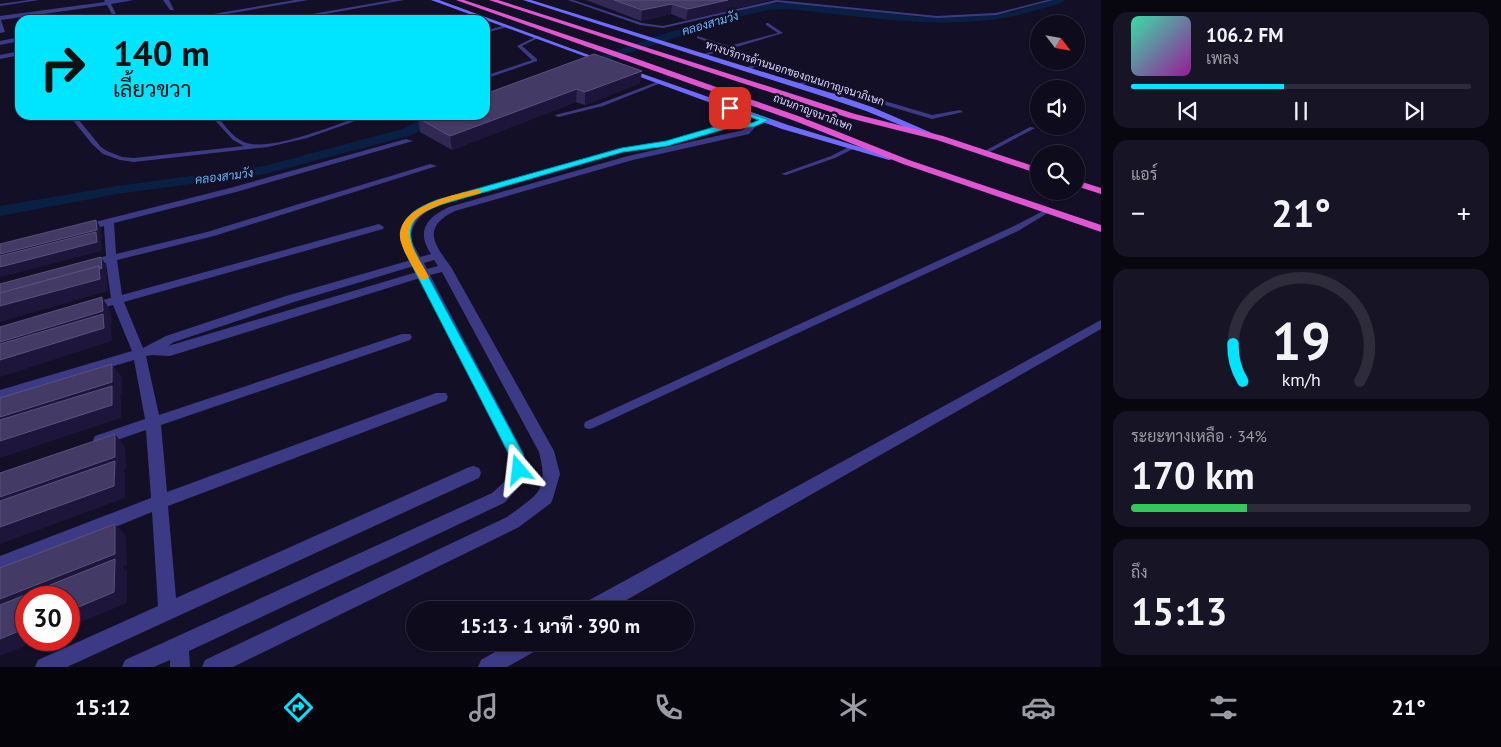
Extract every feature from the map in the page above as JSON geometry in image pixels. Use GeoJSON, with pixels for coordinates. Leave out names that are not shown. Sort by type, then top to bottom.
{"type":"FeatureCollection","features":[{"type":"Feature","properties":{"kind":"highway","name":"ถนนกาญจนาภิเษก"},"geometry":{"type":"LineString","coordinates":[[459,0],[624,56],[798,119],[906,162],[1101,229]]}},
{"type":"Feature","properties":{"kind":"highway","name":"ถนนกาญจนาภิเษก"},"geometry":{"type":"LineString","coordinates":[[492,0],[852,116],[940,138],[1030,168]]}},
{"type":"Feature","properties":{"kind":"highway"},"geometry":{"type":"LineString","coordinates":[[1085,186],[1101,191]]}},
{"type":"Feature","properties":{"kind":"main road"},"geometry":{"type":"LineString","coordinates":[[434,0],[474,14]]}},
{"type":"Feature","properties":{"kind":"main road","name":"ทางบริการด้านนอกของถนนกาญจนาภิเษก"},"geometry":{"type":"LineString","coordinates":[[526,0],[868,108],[940,138]]}},
{"type":"Feature","properties":{"kind":"main road"},"geometry":{"type":"LineString","coordinates":[[490,20],[610,64]]}},
{"type":"Feature","properties":{"kind":"main road"},"geometry":{"type":"LineString","coordinates":[[618,67],[759,122],[906,162]]}},
{"type":"Feature","properties":{"kind":"street"},"geometry":{"type":"LineString","coordinates":[[32,15],[130,0]]}},
{"type":"Feature","properties":{"kind":"street"},"geometry":{"type":"LineString","coordinates":[[166,0],[172,9]]}},
{"type":"Feature","properties":{"kind":"street"},"geometry":{"type":"LineString","coordinates":[[212,15],[304,0]]}},
{"type":"Feature","properties":{"kind":"street"},"geometry":{"type":"LineString","coordinates":[[312,15],[401,0]]}},
{"type":"Feature","properties":{"kind":"street"},"geometry":{"type":"LineString","coordinates":[[108,2],[114,15]]}},
{"type":"Feature","properties":{"kind":"street"},"geometry":{"type":"LineString","coordinates":[[343,10],[349,14]]}},
{"type":"Feature","properties":{"kind":"street"},"geometry":{"type":"LineString","coordinates":[[58,11],[58,15]]}},
{"type":"Feature","properties":{"kind":"street"},"geometry":{"type":"LineString","coordinates":[[2,32],[0,20],[15,18]]}},
{"type":"Feature","properties":{"kind":"street"},"geometry":{"type":"LineString","coordinates":[[0,43],[15,41]]}},
{"type":"Feature","properties":{"kind":"street"},"geometry":{"type":"LineString","coordinates":[[0,57],[15,55]]}},
{"type":"Feature","properties":{"kind":"street"},"geometry":{"type":"LineString","coordinates":[[132,667],[498,498],[514,484],[519,470],[516,454],[405,238],[406,227],[413,216],[424,208],[608,160],[709,136],[746,132],[759,122]]}},
{"type":"Feature","properties":{"kind":"street"},"geometry":{"type":"LineString","coordinates":[[73,230],[233,190],[409,142]]}},
{"type":"Feature","properties":{"kind":"street"},"geometry":{"type":"LineString","coordinates":[[212,667],[513,522],[545,498],[552,474],[546,451],[441,262],[428,236],[428,228],[434,219],[441,214],[608,160]]}},
{"type":"Feature","properties":{"kind":"street"},"geometry":{"type":"LineString","coordinates":[[74,268],[111,257],[210,234],[433,166]]}},
{"type":"Feature","properties":{"kind":"street"},"geometry":{"type":"LineString","coordinates":[[109,221],[111,257],[117,300],[146,352],[168,612]]}},
{"type":"Feature","properties":{"kind":"street"},"geometry":{"type":"LineString","coordinates":[[81,310],[379,226]]}},
{"type":"Feature","properties":{"kind":"street"},"geometry":{"type":"LineString","coordinates":[[0,395],[146,352],[170,351],[441,262]]}},
{"type":"Feature","properties":{"kind":"street"},"geometry":{"type":"LineString","coordinates":[[607,601],[1101,324]]}},
{"type":"Feature","properties":{"kind":"street"},"geometry":{"type":"LineString","coordinates":[[90,443],[406,338]]}},
{"type":"Feature","properties":{"kind":"street"},"geometry":{"type":"LineString","coordinates":[[0,565],[159,502],[441,397]]}},
{"type":"Feature","properties":{"kind":"street"},"geometry":{"type":"LineString","coordinates":[[45,667],[473,473]]}},
{"type":"Feature","properties":{"kind":"street"},"geometry":{"type":"LineString","coordinates":[[179,645],[180,667]]}},
{"type":"Feature","properties":{"kind":"street"},"geometry":{"type":"LineString","coordinates":[[488,667],[516,651]]}},
{"type":"Feature","properties":{"kind":"lane"},"geometry":{"type":"LineString","coordinates":[[0,5],[37,0]]}},
{"type":"Feature","properties":{"kind":"lane"},"geometry":{"type":"LineString","coordinates":[[570,0],[641,24],[664,27],[779,0],[937,17],[996,14],[1051,0]]}},
{"type":"Feature","properties":{"kind":"lane"},"geometry":{"type":"LineString","coordinates":[[469,15],[474,14]]}},
{"type":"Feature","properties":{"kind":"lane"},"geometry":{"type":"LineString","coordinates":[[703,55],[781,33],[767,24]]}},
{"type":"Feature","properties":{"kind":"lane"},"geometry":{"type":"LineString","coordinates":[[490,31],[506,26]]}},
{"type":"Feature","properties":{"kind":"lane"},"geometry":{"type":"LineString","coordinates":[[490,76],[535,60],[519,46],[538,37]]}},
{"type":"Feature","properties":{"kind":"lane"},"geometry":{"type":"LineString","coordinates":[[698,37],[767,61],[747,69]]}},
{"type":"Feature","properties":{"kind":"lane"},"geometry":{"type":"LineString","coordinates":[[789,67],[816,78],[815,81],[797,85]]}},
{"type":"Feature","properties":{"kind":"lane"},"geometry":{"type":"LineString","coordinates":[[558,115],[602,105],[659,83]]}},
{"type":"Feature","properties":{"kind":"lane"},"geometry":{"type":"LineString","coordinates":[[828,95],[851,93],[932,117],[960,112]]}},
{"type":"Feature","properties":{"kind":"lane"},"geometry":{"type":"LineString","coordinates":[[75,120],[105,154],[134,160],[278,144],[353,120]]}},
{"type":"Feature","properties":{"kind":"lane"},"geometry":{"type":"LineString","coordinates":[[218,120],[242,144],[251,147]]}},
{"type":"Feature","properties":{"kind":"lane"},"geometry":{"type":"LineString","coordinates":[[984,153],[1030,129]]}},
{"type":"Feature","properties":{"kind":"lane"},"geometry":{"type":"LineString","coordinates":[[784,174],[833,157],[853,147]]}},
{"type":"Feature","properties":{"kind":"lane"},"geometry":{"type":"LineString","coordinates":[[589,425],[1015,229],[1049,210]]}},
{"type":"Feature","properties":{"kind":"building"},"geometry":{"type":"Polygon","coordinates":[[[614,0],[728,0],[688,9],[672,4],[642,10],[614,0]]]}},
{"type":"Feature","properties":{"kind":"building"},"geometry":{"type":"Polygon","coordinates":[[[594,54],[642,71],[585,92],[577,89],[450,136],[422,120],[490,120],[490,92],[594,54]]]}},
{"type":"Feature","properties":{"kind":"building"},"geometry":{"type":"Polygon","coordinates":[[[96,220],[97,230],[0,254],[0,244],[96,220]]]}},
{"type":"Feature","properties":{"kind":"building"},"geometry":{"type":"Polygon","coordinates":[[[96,232],[97,242],[0,267],[0,256],[96,232]]]}},
{"type":"Feature","properties":{"kind":"building"},"geometry":{"type":"Polygon","coordinates":[[[101,257],[102,268],[100,269],[99,266],[0,293],[0,284],[101,257]]]}},
{"type":"Feature","properties":{"kind":"building"},"geometry":{"type":"Polygon","coordinates":[[[99,266],[100,279],[0,306],[0,293],[99,266]]]}},
{"type":"Feature","properties":{"kind":"building"},"geometry":{"type":"Polygon","coordinates":[[[102,297],[103,311],[0,342],[0,327],[102,297]]]}},
{"type":"Feature","properties":{"kind":"building"},"geometry":{"type":"Polygon","coordinates":[[[103,314],[104,328],[0,360],[0,344],[103,314]]]}},
{"type":"Feature","properties":{"kind":"building"},"geometry":{"type":"Polygon","coordinates":[[[112,364],[112,382],[0,417],[0,398],[112,364]]]}},
{"type":"Feature","properties":{"kind":"building"},"geometry":{"type":"Polygon","coordinates":[[[112,386],[112,405],[0,441],[0,420],[112,386]]]}},
{"type":"Feature","properties":{"kind":"building"},"geometry":{"type":"Polygon","coordinates":[[[115,434],[115,457],[0,497],[0,473],[115,434]]]}},
{"type":"Feature","properties":{"kind":"building"},"geometry":{"type":"Polygon","coordinates":[[[115,461],[114,486],[0,527],[0,501],[115,461]]]}},
{"type":"Feature","properties":{"kind":"building"},"geometry":{"type":"Polygon","coordinates":[[[115,524],[115,554],[33,586],[15,586],[15,593],[0,599],[0,568],[115,524]]]}},
{"type":"Feature","properties":{"kind":"building"},"geometry":{"type":"Polygon","coordinates":[[[115,559],[114,592],[80,606],[80,586],[48,586],[115,559]]]}},
{"type":"Feature","properties":{"kind":"building"},"geometry":{"type":"Polygon","coordinates":[[[15,599],[15,633],[0,639],[0,605],[15,599]]]}},
{"type":"Feature","properties":{"kind":"waterway","name":"คลองสามวัง"},"geometry":{"type":"LineString","coordinates":[[578,66],[663,37],[767,7],[789,6],[923,20],[972,19],[1013,15],[1061,0]]}},
{"type":"Feature","properties":{"kind":"waterway","name":"คลองสามวัง"},"geometry":{"type":"LineString","coordinates":[[0,211],[117,190],[265,170],[407,132],[431,120]]}},
{"type":"Feature","properties":{"kind":"slow traffic"},"geometry":{"type":"LineString","coordinates":[[424,277],[410,252],[405,238],[406,227],[413,216],[424,208],[478,191]]}},
{"type":"Feature","properties":{"kind":"route"},"geometry":{"type":"LineString","coordinates":[[519,470],[516,454],[410,252],[405,238],[406,227],[413,216],[424,208],[440,202],[622,150],[667,143],[731,125],[753,125],[765,120],[730,108]]}}]}
